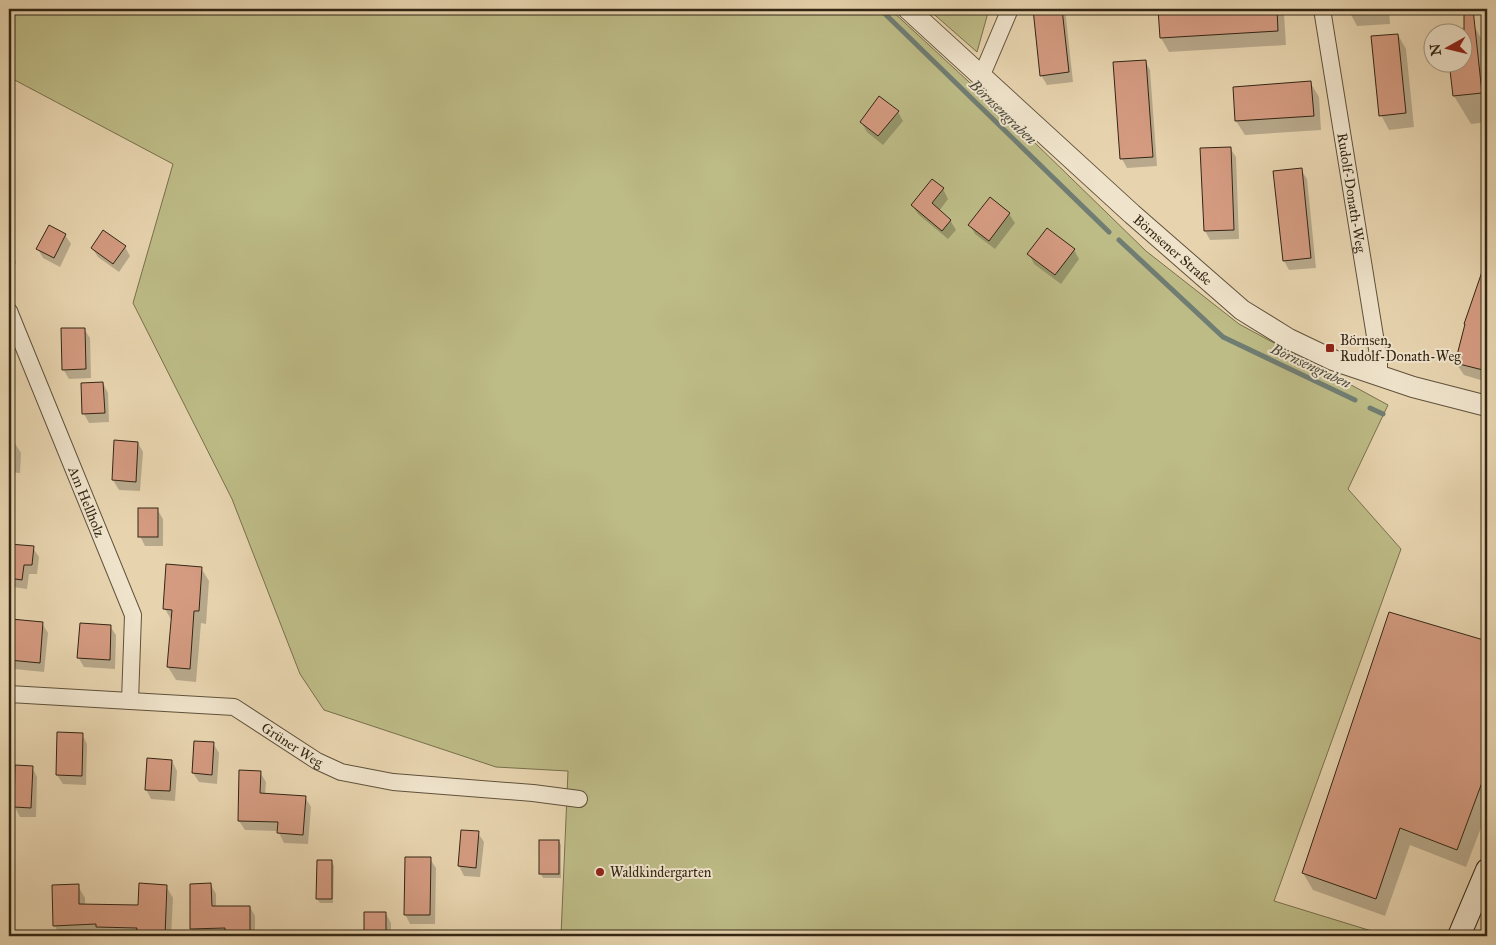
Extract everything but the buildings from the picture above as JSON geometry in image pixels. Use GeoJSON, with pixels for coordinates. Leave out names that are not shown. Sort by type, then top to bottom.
{"type":"FeatureCollection","features":[{"type":"Feature","properties":{"kind":"main road"},"geometry":{"type":"LineString","coordinates":[[1459,936],[1487,870]]}},
{"type":"Feature","properties":{"kind":"street","name":"Börnsener Straße"},"geometry":{"type":"LineString","coordinates":[[908,9],[1189,266],[1242,310],[1290,339],[1333,360],[1413,387],[1487,406]]}},
{"type":"Feature","properties":{"kind":"street"},"geometry":{"type":"LineString","coordinates":[[981,77],[1010,9]]}},
{"type":"Feature","properties":{"kind":"street","name":"Rudolf-Donath-Weg"},"geometry":{"type":"LineString","coordinates":[[1322,9],[1378,352],[1380,376]]}},
{"type":"Feature","properties":{"kind":"street","name":"Am Hellholz"},"geometry":{"type":"LineString","coordinates":[[9,311],[133,615],[130,701]]}},
{"type":"Feature","properties":{"kind":"street","name":"Grüner Weg"},"geometry":{"type":"LineString","coordinates":[[9,694],[234,707],[317,761],[341,772],[393,782],[533,793],[579,799]]}},
{"type":"Feature","properties":{"kind":"shaded area"},"geometry":{"type":"Polygon","coordinates":[[[9,9],[890,9],[1033,141],[1146,251],[1239,324],[1388,405],[1348,489],[1401,549],[1274,901],[1388,936],[561,936],[568,771],[496,767],[324,710],[300,674],[232,499],[133,303],[173,164],[9,77],[9,9]]]}},
{"type":"Feature","properties":{"kind":"shaded area"},"geometry":{"type":"Polygon","coordinates":[[[928,9],[989,9],[977,52],[928,9]]]}},
{"type":"Feature","properties":{"kind":"waterway","name":"Börnsengraben"},"geometry":{"type":"LineString","coordinates":[[880,9],[1109,232]]}},
{"type":"Feature","properties":{"kind":"waterway","name":"Börnsengraben"},"geometry":{"type":"LineString","coordinates":[[1119,240],[1223,337],[1355,400]]}},
{"type":"Feature","properties":{"kind":"waterway","name":"Börnsengraben"},"geometry":{"type":"LineString","coordinates":[[1370,408],[1383,414]]}},
{"type":"Feature","properties":{"kind":"place","name":"Börnsen, Rudolf-Donath-Weg"},"geometry":{"type":"Point","coordinates":[1330,348]}},
{"type":"Feature","properties":{"kind":"place","name":"Waldkindergarten"},"geometry":{"type":"Point","coordinates":[600,872]}}]}
